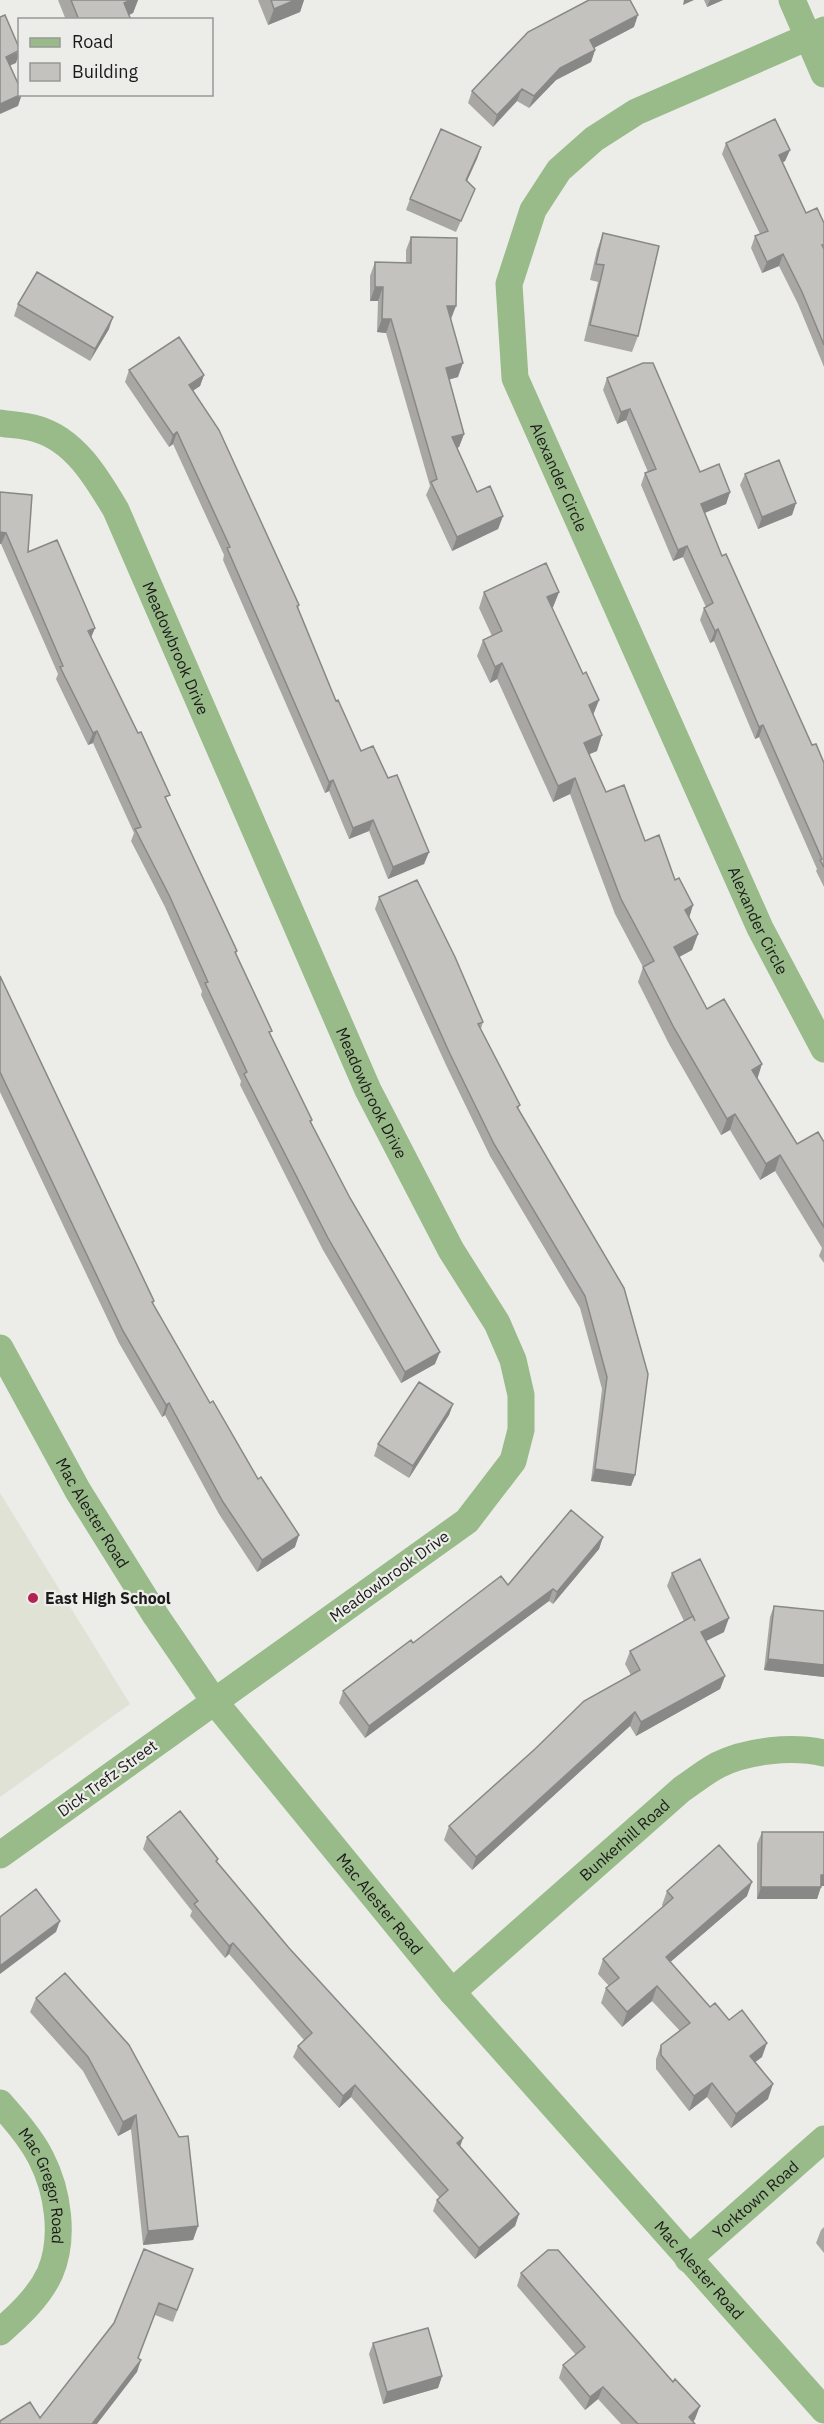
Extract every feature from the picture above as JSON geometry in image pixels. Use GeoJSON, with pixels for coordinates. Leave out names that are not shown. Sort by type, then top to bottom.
{"type":"FeatureCollection","features":[{"type":"Feature","properties":{"kind":"street"},"geometry":{"type":"LineString","coordinates":[[792,0],[816,33],[824,74]]}},
{"type":"Feature","properties":{"kind":"street","name":"Alexander Circle"},"geometry":{"type":"LineString","coordinates":[[816,33],[636,112],[594,139],[559,170],[533,210],[509,284],[515,378],[760,928],[824,1049]]}},
{"type":"Feature","properties":{"kind":"street","name":"Meadowbrook Drive"},"geometry":{"type":"LineString","coordinates":[[0,423],[38,429],[71,448],[94,473],[116,510],[368,1090],[451,1250],[497,1323],[513,1360],[521,1395],[521,1430],[513,1461],[467,1521],[214,1701]]}},
{"type":"Feature","properties":{"kind":"street","name":"Mac Alester Road"},"geometry":{"type":"LineString","coordinates":[[0,1348],[78,1491],[156,1616],[214,1701],[452,1992],[824,2410]]}},
{"type":"Feature","properties":{"kind":"street","name":"Dick Trefz Street"},"geometry":{"type":"LineString","coordinates":[[0,1855],[214,1701]]}},
{"type":"Feature","properties":{"kind":"street","name":"Bunkerhill Road"},"geometry":{"type":"LineString","coordinates":[[452,1992],[682,1789],[719,1764],[764,1751],[803,1748],[824,1753]]}},
{"type":"Feature","properties":{"kind":"street","name":"Mac Gregor Road"},"geometry":{"type":"LineString","coordinates":[[0,2103],[41,2157],[54,2195],[58,2240],[50,2273],[25,2310],[0,2332]]}},
{"type":"Feature","properties":{"kind":"street","name":"Yorktown Road"},"geometry":{"type":"LineString","coordinates":[[688,2259],[824,2139]]}},
{"type":"Feature","properties":{"kind":"shaded area","name":"East High School"},"geometry":{"type":"Polygon","coordinates":[[[0,1493],[130,1704],[0,1797],[0,1493]]]}},
{"type":"Feature","properties":{"kind":"building"},"geometry":{"type":"Polygon","coordinates":[[[71,0],[131,0],[124,3],[130,18],[78,18],[71,0]]]}},
{"type":"Feature","properties":{"kind":"building"},"geometry":{"type":"Polygon","coordinates":[[[271,0],[295,0],[274,9],[271,0]]]}},
{"type":"Feature","properties":{"kind":"building"},"geometry":{"type":"Polygon","coordinates":[[[589,0],[630,0],[638,15],[590,40],[595,50],[560,68],[534,96],[522,89],[497,115],[472,91],[528,32],[589,0]]]}},
{"type":"Feature","properties":{"kind":"building"},"geometry":{"type":"Polygon","coordinates":[[[5,15],[18,45],[18,51],[6,57],[18,84],[18,96],[0,104],[0,17],[5,15]]]}},
{"type":"Feature","properties":{"kind":"building"},"geometry":{"type":"Polygon","coordinates":[[[775,119],[790,150],[779,155],[806,213],[817,208],[824,223],[824,245],[822,245],[824,249],[824,345],[783,254],[767,262],[755,236],[768,231],[726,143],[775,119]]]}},
{"type":"Feature","properties":{"kind":"building"},"geometry":{"type":"Polygon","coordinates":[[[441,129],[481,147],[466,180],[475,189],[461,221],[410,199],[441,129]]]}},
{"type":"Feature","properties":{"kind":"building"},"geometry":{"type":"Polygon","coordinates":[[[603,233],[659,246],[638,336],[590,325],[604,265],[596,264],[603,233]]]}},
{"type":"Feature","properties":{"kind":"building"},"geometry":{"type":"Polygon","coordinates":[[[411,237],[457,238],[456,306],[447,306],[463,363],[446,368],[464,434],[452,437],[477,492],[490,486],[503,516],[457,537],[431,482],[437,479],[391,319],[382,319],[383,287],[375,287],[375,262],[411,263],[411,237]]]}},
{"type":"Feature","properties":{"kind":"building"},"geometry":{"type":"Polygon","coordinates":[[[37,272],[113,317],[95,349],[18,304],[37,272]]]}},
{"type":"Feature","properties":{"kind":"building"},"geometry":{"type":"Polygon","coordinates":[[[179,337],[204,375],[189,385],[219,430],[299,605],[297,606],[336,701],[338,700],[361,751],[373,746],[388,778],[397,775],[429,852],[393,867],[373,820],[353,828],[333,780],[329,782],[227,548],[230,547],[177,432],[173,435],[129,370],[179,337]]]}},
{"type":"Feature","properties":{"kind":"building"},"geometry":{"type":"Polygon","coordinates":[[[643,363],[653,363],[700,472],[719,464],[730,492],[701,504],[722,556],[726,554],[812,745],[816,744],[824,763],[824,867],[763,725],[759,727],[718,629],[715,631],[704,608],[713,603],[687,546],[678,550],[645,473],[656,469],[630,409],[621,412],[607,378],[643,363]]]}},
{"type":"Feature","properties":{"kind":"building"},"geometry":{"type":"Polygon","coordinates":[[[779,460],[796,503],[762,517],[745,474],[779,460]]]}},
{"type":"Feature","properties":{"kind":"building"},"geometry":{"type":"Polygon","coordinates":[[[0,492],[32,495],[28,552],[57,540],[95,628],[88,631],[138,733],[141,732],[170,795],[165,797],[237,951],[235,952],[272,1031],[269,1032],[312,1120],[310,1121],[350,1198],[440,1352],[405,1372],[328,1238],[244,1074],[247,1072],[205,983],[208,982],[169,895],[135,829],[141,827],[97,731],[93,733],[60,667],[63,666],[6,533],[0,532],[0,492]]]}},
{"type":"Feature","properties":{"kind":"building"},"geometry":{"type":"Polygon","coordinates":[[[546,563],[559,592],[547,597],[583,674],[586,672],[599,700],[589,705],[602,735],[584,743],[606,792],[624,785],[645,841],[659,835],[675,880],[679,878],[693,905],[685,910],[698,934],[674,947],[707,1009],[724,999],[762,1064],[752,1070],[797,1144],[818,1132],[824,1142],[824,1227],[780,1155],[766,1164],[735,1114],[727,1119],[674,1028],[643,967],[654,961],[621,899],[575,778],[558,786],[502,663],[495,667],[483,640],[502,631],[484,592],[546,563]]]}},
{"type":"Feature","properties":{"kind":"building"},"geometry":{"type":"Polygon","coordinates":[[[417,880],[455,957],[483,1022],[478,1024],[520,1105],[517,1107],[624,1288],[648,1374],[635,1475],[595,1469],[607,1377],[585,1296],[494,1144],[450,1054],[379,897],[417,880]]]}},
{"type":"Feature","properties":{"kind":"building"},"geometry":{"type":"Polygon","coordinates":[[[0,976],[154,1301],[152,1302],[210,1403],[213,1401],[258,1479],[261,1477],[299,1535],[262,1560],[223,1502],[169,1403],[166,1405],[123,1331],[0,1072],[0,976]]]}},
{"type":"Feature","properties":{"kind":"building"},"geometry":{"type":"Polygon","coordinates":[[[419,1382],[453,1404],[413,1466],[378,1444],[419,1382]]]}},
{"type":"Feature","properties":{"kind":"building"},"geometry":{"type":"Polygon","coordinates":[[[571,1510],[603,1537],[557,1592],[553,1589],[369,1726],[343,1691],[411,1640],[413,1643],[501,1576],[508,1585],[571,1510]]]}},
{"type":"Feature","properties":{"kind":"building"},"geometry":{"type":"Polygon","coordinates":[[[700,1559],[729,1618],[701,1632],[725,1676],[641,1722],[635,1712],[476,1857],[449,1826],[535,1749],[584,1701],[640,1670],[630,1651],[693,1616],[672,1573],[700,1559]]]}},
{"type":"Feature","properties":{"kind":"building"},"geometry":{"type":"Polygon","coordinates":[[[774,1606],[824,1611],[824,1665],[768,1659],[774,1606]]]}},
{"type":"Feature","properties":{"kind":"building"},"geometry":{"type":"Polygon","coordinates":[[[180,1811],[218,1859],[216,1861],[289,1948],[463,2138],[457,2143],[519,2214],[479,2248],[437,2200],[448,2190],[355,2085],[343,2096],[298,2046],[312,2033],[233,1943],[229,1946],[194,1904],[198,1901],[147,1837],[180,1811]]]}},
{"type":"Feature","properties":{"kind":"building"},"geometry":{"type":"Polygon","coordinates":[[[762,1832],[824,1832],[824,1875],[821,1875],[821,1887],[761,1887],[762,1832]]]}},
{"type":"Feature","properties":{"kind":"building"},"geometry":{"type":"Polygon","coordinates":[[[719,1845],[752,1882],[666,1957],[710,2007],[715,2003],[729,2020],[742,2010],[767,2043],[750,2056],[773,2084],[736,2114],[712,2083],[694,2096],[661,2055],[661,2045],[690,2023],[657,1986],[627,2012],[606,1988],[619,1978],[603,1959],[673,1898],[667,1891],[719,1845]]]}},
{"type":"Feature","properties":{"kind":"building"},"geometry":{"type":"Polygon","coordinates":[[[36,1889],[60,1921],[0,1966],[0,1917],[36,1889]]]}},
{"type":"Feature","properties":{"kind":"building"},"geometry":{"type":"Polygon","coordinates":[[[65,1973],[129,2045],[179,2137],[188,2136],[198,2226],[148,2231],[136,2115],[123,2122],[88,2057],[36,1998],[65,1973]]]}},
{"type":"Feature","properties":{"kind":"building"},"geometry":{"type":"Polygon","coordinates":[[[144,2249],[193,2269],[177,2310],[159,2303],[138,2358],[141,2360],[92,2424],[0,2424],[0,2421],[30,2402],[40,2418],[114,2323],[144,2249]]]}},
{"type":"Feature","properties":{"kind":"building"},"geometry":{"type":"Polygon","coordinates":[[[548,2250],[558,2250],[673,2382],[675,2379],[700,2406],[689,2417],[695,2424],[638,2424],[603,2387],[590,2397],[563,2365],[585,2347],[521,2273],[548,2250]]]}},
{"type":"Feature","properties":{"kind":"building"},"geometry":{"type":"Polygon","coordinates":[[[428,2328],[442,2376],[387,2392],[373,2343],[428,2328]]]}},
{"type":"Feature","properties":{"kind":"place","name":"East High School"},"geometry":{"type":"Point","coordinates":[33,1598]}}]}
